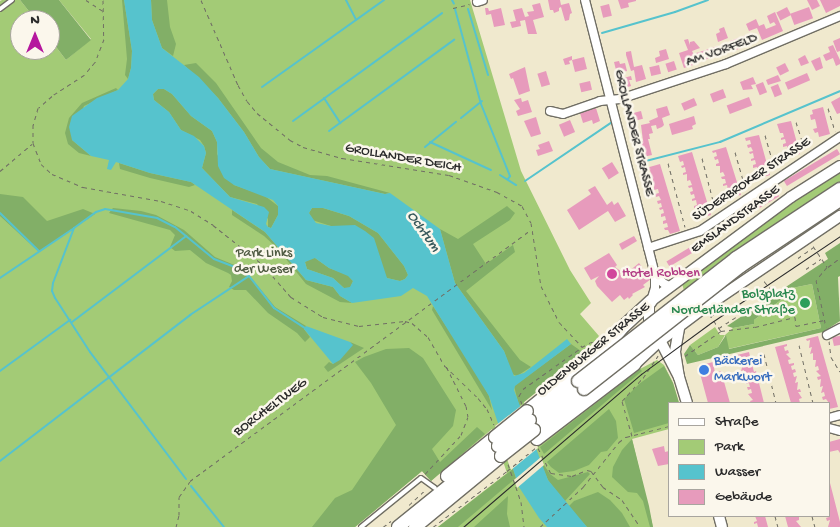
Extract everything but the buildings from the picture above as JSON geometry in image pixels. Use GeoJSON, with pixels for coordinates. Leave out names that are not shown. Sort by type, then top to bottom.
{"type":"FeatureCollection","features":[{"type":"Feature","properties":{"kind":"highway","name":"OLDENBURGER STRASSE"},"geometry":{"type":"LineString","coordinates":[[581,385],[736,258],[840,189]]}},
{"type":"Feature","properties":{"kind":"highway","name":"OLDENBURGER STRASSE"},"geometry":{"type":"LineString","coordinates":[[398,527],[434,504],[581,385],[741,266],[840,200]]}},
{"type":"Feature","properties":{"kind":"highway"},"geometry":{"type":"LineString","coordinates":[[500,450],[456,502],[434,504],[435,488],[500,450],[531,424],[629,321],[651,301]]}},
{"type":"Feature","properties":{"kind":"highway"},"geometry":{"type":"LineString","coordinates":[[531,424],[635,364]]}},
{"type":"Feature","properties":{"kind":"highway","name":"OLDENBURGER STRASSE"},"geometry":{"type":"LineString","coordinates":[[415,527],[434,504]]}},
{"type":"Feature","properties":{"kind":"street","name":"GROLLANDER STRASSE"},"geometry":{"type":"LineString","coordinates":[[585,0],[655,274],[656,288],[649,306],[650,319],[679,376]]}},
{"type":"Feature","properties":{"kind":"street","name":"AM VORFELD"},"geometry":{"type":"LineString","coordinates":[[550,111],[563,114],[600,101],[620,100],[726,64],[840,16]]}},
{"type":"Feature","properties":{"kind":"street","name":"SÜDERBROKER STRASSE"},"geometry":{"type":"LineString","coordinates":[[648,248],[687,236],[718,218],[838,137]]}},
{"type":"Feature","properties":{"kind":"street","name":"EMSLANDSTRASSE"},"geometry":{"type":"LineString","coordinates":[[651,301],[792,196],[840,166]]}},
{"type":"Feature","properties":{"kind":"street"},"geometry":{"type":"LineString","coordinates":[[635,364],[661,340],[680,326],[811,243],[840,216]]}},
{"type":"Feature","properties":{"kind":"street"},"geometry":{"type":"LineString","coordinates":[[655,274],[663,283],[669,286],[681,303],[680,326],[675,352],[679,376],[687,402]]}},
{"type":"Feature","properties":{"kind":"street"},"geometry":{"type":"LineString","coordinates":[[828,335],[840,328]]}},
{"type":"Feature","properties":{"kind":"street"},"geometry":{"type":"LineString","coordinates":[[635,364],[650,356],[668,354]]}},
{"type":"Feature","properties":{"kind":"lane"},"geometry":{"type":"LineString","coordinates":[[0,9],[12,0]]}},
{"type":"Feature","properties":{"kind":"lane"},"geometry":{"type":"LineString","coordinates":[[361,527],[421,478],[435,488]]}},
{"type":"Feature","properties":{"kind":"path"},"geometry":{"type":"LineString","coordinates":[[86,0],[104,11]]}},
{"type":"Feature","properties":{"kind":"path"},"geometry":{"type":"LineString","coordinates":[[103,0],[104,39],[95,62],[84,75],[52,96],[38,108],[33,125],[33,143],[41,164],[52,174],[84,188],[176,205],[202,217],[262,264],[291,297],[313,312],[358,326],[406,321],[428,337],[466,406],[468,417],[466,427],[461,435],[421,478]]}},
{"type":"Feature","properties":{"kind":"path","name":"GROLLANDER DEICH"},"geometry":{"type":"LineString","coordinates":[[202,0],[238,85],[247,101],[257,113],[290,140],[302,147],[342,158],[432,172],[466,180],[511,198],[522,206],[531,223],[542,286],[559,322],[582,347]]}},
{"type":"Feature","properties":{"kind":"path"},"geometry":{"type":"LineString","coordinates":[[453,8],[480,1]]}},
{"type":"Feature","properties":{"kind":"path"},"geometry":{"type":"LineString","coordinates":[[828,108],[838,137]]}},
{"type":"Feature","properties":{"kind":"path"},"geometry":{"type":"LineString","coordinates":[[796,122],[808,158]]}},
{"type":"Feature","properties":{"kind":"path"},"geometry":{"type":"LineString","coordinates":[[765,135],[778,178]]}},
{"type":"Feature","properties":{"kind":"path"},"geometry":{"type":"LineString","coordinates":[[0,171],[33,143]]}},
{"type":"Feature","properties":{"kind":"path"},"geometry":{"type":"LineString","coordinates":[[735,152],[748,198]]}},
{"type":"Feature","properties":{"kind":"path"},"geometry":{"type":"LineString","coordinates":[[702,158],[718,218]]}},
{"type":"Feature","properties":{"kind":"path"},"geometry":{"type":"LineString","coordinates":[[668,162],[687,236]]}},
{"type":"Feature","properties":{"kind":"path","name":"BORCHELTWEG"},"geometry":{"type":"LineString","coordinates":[[176,527],[179,515],[179,497],[190,481],[423,307],[531,230]]}},
{"type":"Feature","properties":{"kind":"path"},"geometry":{"type":"LineString","coordinates":[[798,258],[811,243],[827,267]]}},
{"type":"Feature","properties":{"kind":"path"},"geometry":{"type":"LineString","coordinates":[[840,258],[827,267],[816,280],[831,357],[840,372]]}},
{"type":"Feature","properties":{"kind":"path"},"geometry":{"type":"LineString","coordinates":[[806,269],[821,260]]}},
{"type":"Feature","properties":{"kind":"path"},"geometry":{"type":"LineString","coordinates":[[764,281],[773,292]]}},
{"type":"Feature","properties":{"kind":"path"},"geometry":{"type":"LineString","coordinates":[[711,316],[728,306]]}},
{"type":"Feature","properties":{"kind":"path"},"geometry":{"type":"LineString","coordinates":[[708,311],[721,331]]}},
{"type":"Feature","properties":{"kind":"path"},"geometry":{"type":"LineString","coordinates":[[719,328],[736,317]]}},
{"type":"Feature","properties":{"kind":"path"},"geometry":{"type":"LineString","coordinates":[[676,362],[721,331],[755,327],[795,317],[796,326],[824,320]]}},
{"type":"Feature","properties":{"kind":"path"},"geometry":{"type":"LineString","coordinates":[[433,527],[500,450],[531,424],[519,396],[523,389],[590,342],[598,343]]}},
{"type":"Feature","properties":{"kind":"path"},"geometry":{"type":"LineString","coordinates":[[799,345],[813,402]]}},
{"type":"Feature","properties":{"kind":"path"},"geometry":{"type":"LineString","coordinates":[[764,354],[776,402]]}},
{"type":"Feature","properties":{"kind":"path"},"geometry":{"type":"LineString","coordinates":[[632,436],[622,401],[656,359]]}},
{"type":"Feature","properties":{"kind":"path"},"geometry":{"type":"LineString","coordinates":[[445,366],[487,409],[500,450]]}},
{"type":"Feature","properties":{"kind":"path"},"geometry":{"type":"LineString","coordinates":[[540,527],[571,499],[619,442],[632,436],[668,426]]}},
{"type":"Feature","properties":{"kind":"path"},"geometry":{"type":"LineString","coordinates":[[551,473],[572,476],[587,470],[603,486],[622,500],[640,527]]}},
{"type":"Feature","properties":{"kind":"path"},"geometry":{"type":"LineString","coordinates":[[518,492],[524,513],[524,527]]}},
{"type":"Feature","properties":{"kind":"green space","name":"Park Links der Weser"},"geometry":{"type":"Polygon","coordinates":[[[20,0],[28,10],[10,10],[10,60],[60,60],[60,52],[66,60],[91,39],[59,0],[470,0],[521,171],[570,270],[591,303],[580,314],[599,336],[583,355],[524,402],[539,446],[640,369],[657,360],[664,365],[673,383],[679,402],[668,402],[668,429],[632,439],[653,527],[438,527],[507,473],[492,429],[431,481],[422,471],[355,527],[0,527],[0,1],[20,0]]]}},
{"type":"Feature","properties":{"kind":"green space"},"geometry":{"type":"Polygon","coordinates":[[[20,0],[59,0],[91,40],[66,60],[60,52],[60,10],[28,10],[20,0]]]}},
{"type":"Feature","properties":{"kind":"green space"},"geometry":{"type":"Polygon","coordinates":[[[122,0],[124,0],[132,51],[128,79],[125,75],[127,59],[122,0]]]}},
{"type":"Feature","properties":{"kind":"green space"},"geometry":{"type":"Polygon","coordinates":[[[151,0],[167,0],[170,27],[176,44],[173,56],[162,48],[152,20],[151,0]]]}},
{"type":"Feature","properties":{"kind":"green space"},"geometry":{"type":"Polygon","coordinates":[[[196,63],[216,83],[261,148],[278,162],[310,175],[327,176],[390,193],[385,194],[270,169],[259,157],[244,132],[218,98],[184,65],[196,63]]]}},
{"type":"Feature","properties":{"kind":"green space"},"geometry":{"type":"Polygon","coordinates":[[[116,88],[118,90],[84,106],[72,140],[91,156],[79,153],[68,144],[65,133],[69,118],[82,103],[116,88]]]}},
{"type":"Feature","properties":{"kind":"green space"},"geometry":{"type":"Polygon","coordinates":[[[158,89],[164,89],[172,94],[191,116],[212,131],[217,142],[217,154],[234,185],[265,196],[278,206],[278,215],[271,228],[268,227],[268,219],[257,204],[230,197],[202,168],[206,153],[204,146],[200,140],[181,130],[169,112],[154,100],[153,94],[158,89]]]}},
{"type":"Feature","properties":{"kind":"green space"},"geometry":{"type":"Polygon","coordinates":[[[119,163],[150,173],[191,182],[195,185],[189,187],[150,178],[120,169],[119,163]]]}},
{"type":"Feature","properties":{"kind":"green space"},"geometry":{"type":"Polygon","coordinates":[[[840,170],[840,183],[723,259],[684,291],[682,283],[795,198],[840,170]]]}},
{"type":"Feature","properties":{"kind":"green space"},"geometry":{"type":"Polygon","coordinates":[[[0,194],[23,197],[47,221],[83,209],[95,214],[39,252],[0,216],[0,194]]]}},
{"type":"Feature","properties":{"kind":"green space"},"geometry":{"type":"Polygon","coordinates":[[[507,206],[515,213],[510,220],[473,244],[486,264],[513,245],[515,252],[466,291],[520,360],[531,367],[517,376],[512,374],[504,351],[455,283],[440,229],[458,239],[507,206]]]}},
{"type":"Feature","properties":{"kind":"green space"},"geometry":{"type":"Polygon","coordinates":[[[113,208],[141,211],[156,215],[184,230],[215,257],[244,269],[275,307],[306,326],[304,329],[310,337],[305,342],[297,333],[268,313],[246,290],[234,290],[229,287],[232,281],[231,275],[228,273],[206,263],[190,250],[175,251],[170,247],[175,235],[170,230],[109,213],[113,208]]]}},
{"type":"Feature","properties":{"kind":"green space"},"geometry":{"type":"Polygon","coordinates":[[[312,208],[323,208],[349,216],[378,233],[404,266],[408,275],[400,281],[387,278],[338,226],[331,226],[312,220],[309,213],[312,208]]]}},
{"type":"Feature","properties":{"kind":"green space"},"geometry":{"type":"Polygon","coordinates":[[[232,210],[265,232],[306,280],[333,287],[340,296],[352,303],[340,302],[306,284],[277,248],[264,236],[232,215],[232,210]]]}},
{"type":"Feature","properties":{"kind":"green space"},"geometry":{"type":"Polygon","coordinates":[[[840,243],[840,276],[838,277],[840,321],[823,332],[687,364],[684,354],[690,345],[698,355],[718,347],[726,335],[729,349],[821,328],[812,284],[792,288],[789,294],[754,320],[754,324],[733,328],[727,326],[828,259],[825,253],[840,243]]]}},
{"type":"Feature","properties":{"kind":"green space"},"geometry":{"type":"Polygon","coordinates":[[[315,258],[329,268],[348,275],[353,281],[350,288],[344,288],[333,278],[307,269],[305,262],[315,258]]]}},
{"type":"Feature","properties":{"kind":"green space"},"geometry":{"type":"Polygon","coordinates":[[[812,284],[821,328],[728,349],[725,335],[733,328],[754,324],[754,320],[789,294],[792,288],[812,284]]]}},
{"type":"Feature","properties":{"kind":"green space"},"geometry":{"type":"Polygon","coordinates":[[[433,306],[478,375],[489,396],[492,410],[432,310],[433,306]]]}},
{"type":"Feature","properties":{"kind":"green space"},"geometry":{"type":"Polygon","coordinates":[[[715,327],[720,335],[725,335],[718,347],[698,355],[690,345],[715,327]]]}},
{"type":"Feature","properties":{"kind":"green space"},"geometry":{"type":"Polygon","coordinates":[[[350,342],[364,348],[328,372],[324,367],[329,362],[333,364],[352,345],[350,342]]]}},
{"type":"Feature","properties":{"kind":"green space"},"geometry":{"type":"Polygon","coordinates":[[[571,344],[581,351],[594,345],[519,406],[514,386],[571,344]]]}},
{"type":"Feature","properties":{"kind":"green space"},"geometry":{"type":"Polygon","coordinates":[[[409,348],[423,358],[456,410],[453,426],[432,449],[440,462],[477,427],[485,434],[431,481],[422,471],[355,527],[312,527],[335,498],[352,490],[396,425],[371,383],[355,362],[386,349],[409,348]]]}},
{"type":"Feature","properties":{"kind":"green space"},"geometry":{"type":"Polygon","coordinates":[[[664,366],[673,383],[679,402],[668,402],[668,423],[634,433],[624,399],[639,384],[664,366]]]}},
{"type":"Feature","properties":{"kind":"green space"},"geometry":{"type":"Polygon","coordinates":[[[640,369],[642,371],[544,454],[540,447],[640,369]]]}},
{"type":"Feature","properties":{"kind":"green space"},"geometry":{"type":"Polygon","coordinates":[[[609,409],[616,421],[618,438],[607,451],[601,452],[589,465],[574,471],[559,473],[551,467],[547,462],[609,409]]]}},
{"type":"Feature","properties":{"kind":"green space"},"geometry":{"type":"Polygon","coordinates":[[[632,439],[653,527],[650,527],[643,501],[637,493],[628,492],[612,477],[613,467],[622,450],[632,439]]]}},
{"type":"Feature","properties":{"kind":"green space"},"geometry":{"type":"Polygon","coordinates":[[[544,465],[550,474],[558,480],[588,472],[590,474],[564,502],[548,480],[542,466],[544,465]]]}},
{"type":"Feature","properties":{"kind":"green space"},"geometry":{"type":"Polygon","coordinates":[[[513,469],[516,478],[458,527],[438,527],[513,469]]]}},
{"type":"Feature","properties":{"kind":"green space"},"geometry":{"type":"Polygon","coordinates":[[[598,492],[610,500],[622,513],[630,527],[587,527],[568,507],[574,501],[598,492]]]}},
{"type":"Feature","properties":{"kind":"green space"},"geometry":{"type":"Polygon","coordinates":[[[508,496],[507,514],[510,527],[474,527],[508,496]]]}},
{"type":"Feature","properties":{"kind":"water","name":"Ochtum"},"geometry":{"type":"Polygon","coordinates":[[[124,0],[151,0],[152,20],[162,48],[199,77],[218,98],[244,132],[259,157],[270,169],[385,194],[390,193],[440,229],[455,283],[504,351],[514,376],[524,373],[567,339],[571,344],[515,386],[514,390],[548,480],[587,527],[547,527],[539,518],[519,487],[489,396],[427,296],[413,288],[401,296],[352,303],[340,296],[333,287],[306,280],[265,232],[191,182],[150,173],[116,162],[111,170],[107,169],[109,160],[91,156],[72,140],[69,127],[72,116],[97,98],[118,90],[128,79],[132,51],[124,0]],[[158,89],[153,94],[154,100],[169,112],[181,130],[194,136],[204,146],[206,153],[202,168],[230,197],[264,207],[269,212],[266,224],[271,228],[278,215],[278,206],[273,200],[234,185],[224,178],[218,166],[217,142],[212,131],[191,116],[172,94],[164,89],[158,89]],[[312,208],[309,213],[316,223],[331,226],[355,225],[365,231],[374,238],[387,278],[400,281],[408,275],[404,266],[378,233],[349,216],[323,208],[312,208]],[[315,258],[305,262],[307,269],[333,278],[344,288],[350,287],[353,281],[348,276],[329,268],[315,258]]]}},
{"type":"Feature","properties":{"kind":"water"},"geometry":{"type":"Polygon","coordinates":[[[306,326],[350,342],[353,345],[340,360],[333,364],[304,329],[306,326]]]}},
{"type":"Feature","properties":{"kind":"pier"},"geometry":{"type":"Polygon","coordinates":[[[522,405],[538,448],[511,470],[495,426],[522,405]]]}},
{"type":"Feature","properties":{"kind":"pier"},"geometry":{"type":"Polygon","coordinates":[[[541,457],[544,465],[517,488],[514,480],[541,457]]]}},
{"type":"Feature","properties":{"kind":"waterway"},"geometry":{"type":"LineString","coordinates":[[346,0],[356,20]]}},
{"type":"Feature","properties":{"kind":"waterway"},"geometry":{"type":"LineString","coordinates":[[262,87],[384,0]]}},
{"type":"Feature","properties":{"kind":"waterway"},"geometry":{"type":"LineString","coordinates":[[452,0],[454,4]]}},
{"type":"Feature","properties":{"kind":"waterway"},"geometry":{"type":"LineString","coordinates":[[602,33],[675,12],[708,0]]}},
{"type":"Feature","properties":{"kind":"waterway"},"geometry":{"type":"LineString","coordinates":[[455,9],[481,104],[510,176],[508,179]]}},
{"type":"Feature","properties":{"kind":"waterway"},"geometry":{"type":"LineString","coordinates":[[468,9],[488,75]]}},
{"type":"Feature","properties":{"kind":"waterway"},"geometry":{"type":"LineString","coordinates":[[293,121],[442,13]]}},
{"type":"Feature","properties":{"kind":"waterway"},"geometry":{"type":"LineString","coordinates":[[329,131],[454,40]]}},
{"type":"Feature","properties":{"kind":"waterway"},"geometry":{"type":"LineString","coordinates":[[638,163],[720,142],[840,91]]}},
{"type":"Feature","properties":{"kind":"waterway"},"geometry":{"type":"LineString","coordinates":[[324,98],[340,123]]}},
{"type":"Feature","properties":{"kind":"waterway"},"geometry":{"type":"LineString","coordinates":[[461,118],[482,101]]}},
{"type":"Feature","properties":{"kind":"waterway"},"geometry":{"type":"LineString","coordinates":[[425,147],[456,122]]}},
{"type":"Feature","properties":{"kind":"waterway"},"geometry":{"type":"LineString","coordinates":[[525,181],[612,122]]}},
{"type":"Feature","properties":{"kind":"waterway"},"geometry":{"type":"LineString","coordinates":[[430,142],[491,170]]}},
{"type":"Feature","properties":{"kind":"waterway"},"geometry":{"type":"LineString","coordinates":[[500,175],[516,185]]}},
{"type":"Feature","properties":{"kind":"waterway"},"geometry":{"type":"LineString","coordinates":[[186,479],[90,352],[55,298],[52,291],[53,283],[74,228],[96,212],[105,209],[157,218],[175,227],[214,259],[237,268],[249,276],[274,308],[305,328]]}},
{"type":"Feature","properties":{"kind":"waterway"},"geometry":{"type":"LineString","coordinates":[[0,213],[39,251]]}},
{"type":"Feature","properties":{"kind":"waterway"},"geometry":{"type":"LineString","coordinates":[[0,278],[74,228]]}},
{"type":"Feature","properties":{"kind":"waterway"},"geometry":{"type":"LineString","coordinates":[[72,322],[186,236]]}},
{"type":"Feature","properties":{"kind":"waterway"},"geometry":{"type":"LineString","coordinates":[[0,461],[190,315],[249,276]]}},
{"type":"Feature","properties":{"kind":"waterway"},"geometry":{"type":"LineString","coordinates":[[0,371],[70,320]]}},
{"type":"Feature","properties":{"kind":"waterway"},"geometry":{"type":"LineString","coordinates":[[191,486],[224,527]]}},
{"type":"Feature","properties":{"kind":"tram line"},"geometry":{"type":"LineString","coordinates":[[463,527],[641,374],[709,324],[840,236]]}},
{"type":"Feature","properties":{"kind":"place","name":"Hotel Robben"},"geometry":{"type":"Point","coordinates":[612,274]}},
{"type":"Feature","properties":{"kind":"place","name":"Bolzplatz Norderländer Straße"},"geometry":{"type":"Point","coordinates":[805,303]}},
{"type":"Feature","properties":{"kind":"place","name":"Bäckerei Markwort"},"geometry":{"type":"Point","coordinates":[704,370]}}]}
